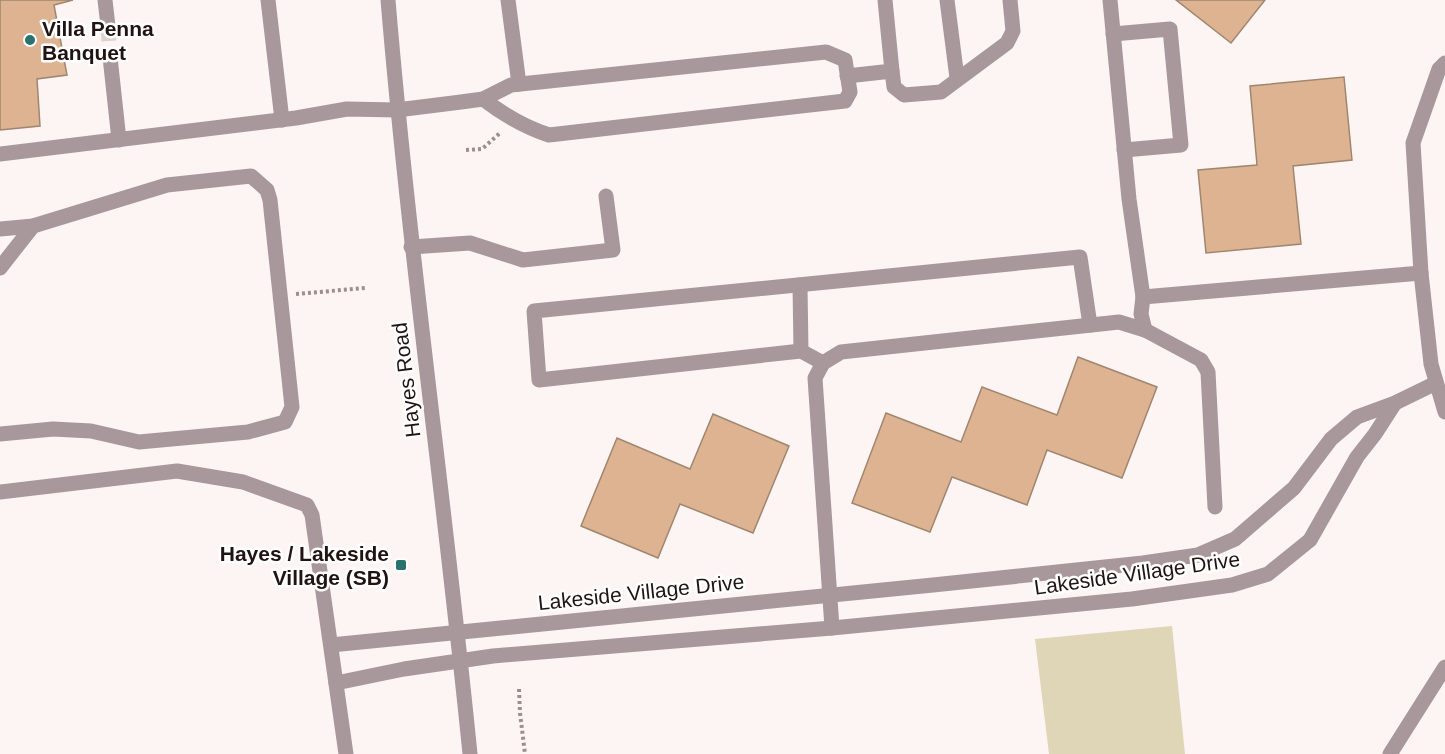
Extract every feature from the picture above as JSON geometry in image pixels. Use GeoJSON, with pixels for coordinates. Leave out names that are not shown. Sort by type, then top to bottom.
{"type":"FeatureCollection","features":[{"type":"Feature","properties":{"kind":"street"},"geometry":{"type":"LineString","coordinates":[[105,0],[108,26]]}},
{"type":"Feature","properties":{"kind":"street"},"geometry":{"type":"LineString","coordinates":[[268,0],[282,120]]}},
{"type":"Feature","properties":{"kind":"street","name":"Hayes Road"},"geometry":{"type":"LineString","coordinates":[[388,0],[411,247],[461,661],[470,754]]}},
{"type":"Feature","properties":{"kind":"street"},"geometry":{"type":"LineString","coordinates":[[508,0],[519,84]]}},
{"type":"Feature","properties":{"kind":"street"},"geometry":{"type":"LineString","coordinates":[[885,0],[894,87],[904,95],[941,92],[1007,43],[1013,31],[1010,0]]}},
{"type":"Feature","properties":{"kind":"street"},"geometry":{"type":"LineString","coordinates":[[947,0],[957,78]]}},
{"type":"Feature","properties":{"kind":"street"},"geometry":{"type":"LineString","coordinates":[[1110,0],[1129,199],[1143,297],[1141,314],[1145,330]]}},
{"type":"Feature","properties":{"kind":"street"},"geometry":{"type":"LineString","coordinates":[[1113,34],[1170,29],[1181,145],[1124,150]]}},
{"type":"Feature","properties":{"kind":"street"},"geometry":{"type":"LineString","coordinates":[[0,154],[282,120],[347,109],[397,110],[483,99],[511,85],[519,84],[826,52],[844,60],[850,92],[845,101],[549,135],[514,121],[483,99]]}},
{"type":"Feature","properties":{"kind":"street"},"geometry":{"type":"LineString","coordinates":[[110,57],[119,140]]}},
{"type":"Feature","properties":{"kind":"street"},"geometry":{"type":"LineString","coordinates":[[1445,63],[1439,69],[1413,143],[1421,273],[1431,364],[1445,412]]}},
{"type":"Feature","properties":{"kind":"street"},"geometry":{"type":"LineString","coordinates":[[847,76],[892,71]]}},
{"type":"Feature","properties":{"kind":"street"},"geometry":{"type":"LineString","coordinates":[[0,229],[33,226],[166,185],[251,176],[267,190],[270,200],[292,407],[285,422],[248,432],[139,442],[91,431],[53,429],[0,434]]}},
{"type":"Feature","properties":{"kind":"street"},"geometry":{"type":"LineString","coordinates":[[411,247],[470,243],[523,260],[613,250],[606,196]]}},
{"type":"Feature","properties":{"kind":"street"},"geometry":{"type":"LineString","coordinates":[[0,268],[33,226]]}},
{"type":"Feature","properties":{"kind":"street"},"geometry":{"type":"LineString","coordinates":[[822,363],[801,351],[539,380],[534,310],[1080,257],[1090,325]]}},
{"type":"Feature","properties":{"kind":"street"},"geometry":{"type":"LineString","coordinates":[[1143,297],[1421,273]]}},
{"type":"Feature","properties":{"kind":"street"},"geometry":{"type":"LineString","coordinates":[[800,285],[801,351]]}},
{"type":"Feature","properties":{"kind":"street"},"geometry":{"type":"LineString","coordinates":[[832,628],[815,378],[822,363],[841,352],[1119,322],[1145,330],[1201,360],[1208,372],[1215,507]]}},
{"type":"Feature","properties":{"kind":"street","name":"Lakeside Village Drive"},"geometry":{"type":"LineString","coordinates":[[331,645],[1131,564],[1198,555],[1235,539],[1294,488],[1331,438],[1357,417],[1395,403],[1436,383]]}},
{"type":"Feature","properties":{"kind":"street","name":"Lakeside Village Drive"},"geometry":{"type":"LineString","coordinates":[[336,683],[404,669],[493,656],[832,628],[1132,599],[1232,585],[1268,574],[1310,540],[1357,458],[1395,403]]}},
{"type":"Feature","properties":{"kind":"street"},"geometry":{"type":"LineString","coordinates":[[0,492],[177,471],[243,482],[307,505],[312,514],[346,754]]}},
{"type":"Feature","properties":{"kind":"street"},"geometry":{"type":"LineString","coordinates":[[1395,752],[1445,667]]}},
{"type":"Feature","properties":{"kind":"path"},"geometry":{"type":"LineString","coordinates":[[466,150],[482,149],[514,121]]}},
{"type":"Feature","properties":{"kind":"path"},"geometry":{"type":"LineString","coordinates":[[280,295],[365,288]]}},
{"type":"Feature","properties":{"kind":"path"},"geometry":{"type":"LineString","coordinates":[[519,689],[519,713],[525,754]]}},
{"type":"Feature","properties":{"kind":"shaded area"},"geometry":{"type":"Polygon","coordinates":[[[1172,626],[1185,754],[1049,754],[1035,639],[1172,626]]]}},
{"type":"Feature","properties":{"kind":"building","name":"Villa Penna Banquet"},"geometry":{"type":"Polygon","coordinates":[[[0,0],[73,0],[54,5],[67,75],[37,79],[40,126],[0,130],[0,0]]]}},
{"type":"Feature","properties":{"kind":"building"},"geometry":{"type":"Polygon","coordinates":[[[1176,0],[1265,0],[1231,43],[1176,0]]]}},
{"type":"Feature","properties":{"kind":"building"},"geometry":{"type":"Polygon","coordinates":[[[1344,77],[1352,160],[1293,166],[1301,244],[1206,253],[1198,170],[1257,165],[1250,86],[1344,77]]]}},
{"type":"Feature","properties":{"kind":"building"},"geometry":{"type":"Polygon","coordinates":[[[1078,357],[1157,387],[1122,478],[1047,450],[1027,505],[952,477],[930,532],[852,503],[886,413],[961,442],[982,387],[1057,415],[1078,357]]]}},
{"type":"Feature","properties":{"kind":"building"},"geometry":{"type":"Polygon","coordinates":[[[713,414],[789,446],[753,533],[680,504],[658,558],[581,526],[617,438],[690,469],[713,414]]]}},
{"type":"Feature","properties":{"kind":"tunnel"},"geometry":{"type":"LineString","coordinates":[[108,26],[110,57]]}},
{"type":"Feature","properties":{"kind":"place","name":"Villa Penna Banquet"},"geometry":{"type":"Point","coordinates":[30,40]}},
{"type":"Feature","properties":{"kind":"place","name":"Hayes / Lakeside Village (SB)"},"geometry":{"type":"Point","coordinates":[401,565]}}]}
